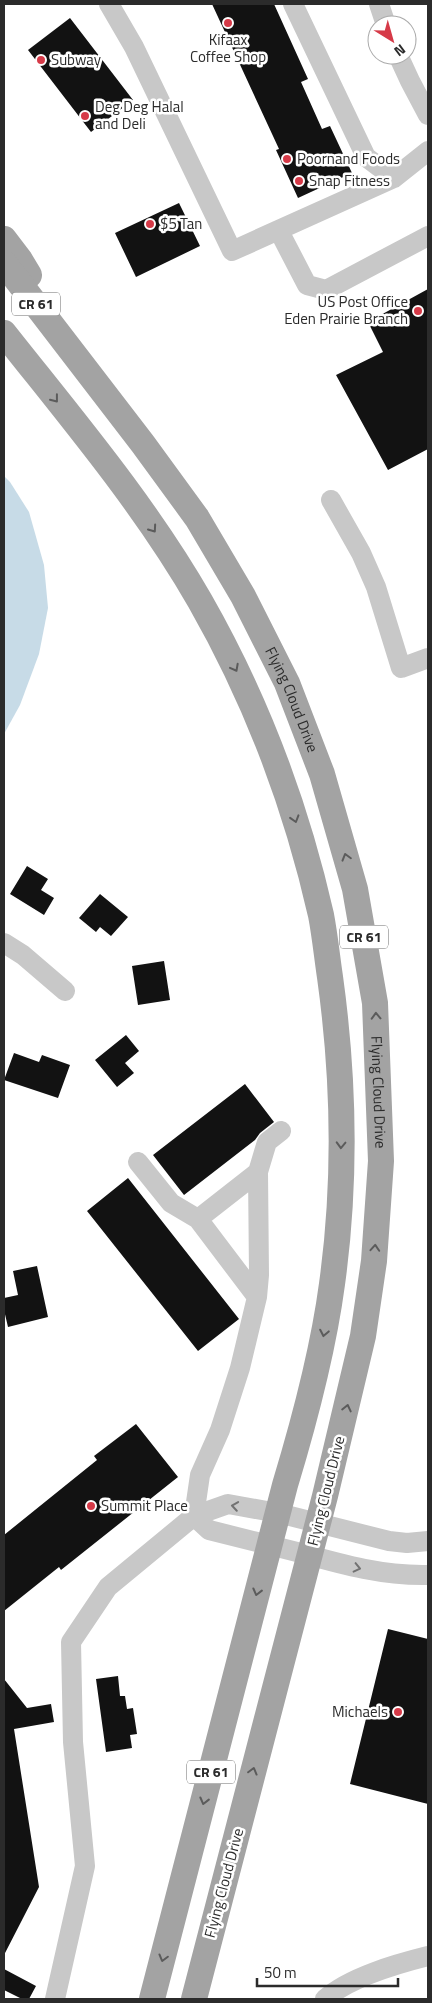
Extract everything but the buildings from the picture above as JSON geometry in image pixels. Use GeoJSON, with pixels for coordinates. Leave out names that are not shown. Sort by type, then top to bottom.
{"type":"FeatureCollection","features":[{"type":"Feature","properties":{"kind":"main road"},"geometry":{"type":"LineString","coordinates":[[4,238],[20,260],[68,346]]}},
{"type":"Feature","properties":{"kind":"main road","name":"Flying Cloud Drive"},"geometry":{"type":"LineString","coordinates":[[4,263],[143,444],[197,518],[243,596],[287,683],[322,774],[355,889],[375,1003],[382,1162],[374,1261],[363,1336],[310,1556],[194,1999]]}},
{"type":"Feature","properties":{"kind":"main road","name":"CR 61"},"geometry":{"type":"LineString","coordinates":[[4,333],[118,479],[174,559],[200,601],[244,685],[287,794],[306,857],[322,919],[335,1012],[341,1096],[340,1181],[336,1249],[322,1346],[152,1999]]}},
{"type":"Feature","properties":{"kind":"main road"},"geometry":{"type":"LineString","coordinates":[[4,339],[35,372]]}},
{"type":"Feature","properties":{"kind":"street"},"geometry":{"type":"LineString","coordinates":[[109,4],[134,47],[232,251],[394,178],[428,151]]}},
{"type":"Feature","properties":{"kind":"street"},"geometry":{"type":"LineString","coordinates":[[293,4],[366,157],[394,178]]}},
{"type":"Feature","properties":{"kind":"street"},"geometry":{"type":"LineString","coordinates":[[403,65],[428,115]]}},
{"type":"Feature","properties":{"kind":"street"},"geometry":{"type":"LineString","coordinates":[[279,231],[307,285],[326,290],[428,236]]}},
{"type":"Feature","properties":{"kind":"street"},"geometry":{"type":"LineString","coordinates":[[331,500],[361,553],[376,587],[401,668],[428,658]]}},
{"type":"Feature","properties":{"kind":"street"},"geometry":{"type":"LineString","coordinates":[[4,943],[22,955],[65,991]]}},
{"type":"Feature","properties":{"kind":"street"},"geometry":{"type":"LineString","coordinates":[[194,1516],[200,1475],[220,1430],[240,1368],[257,1297],[259,1275],[258,1172],[267,1142],[281,1131]]}},
{"type":"Feature","properties":{"kind":"street"},"geometry":{"type":"LineString","coordinates":[[138,1162],[171,1203],[198,1219],[257,1297]]}},
{"type":"Feature","properties":{"kind":"street"},"geometry":{"type":"LineString","coordinates":[[198,1219],[258,1172]]}},
{"type":"Feature","properties":{"kind":"street"},"geometry":{"type":"LineString","coordinates":[[54,1999],[85,1866],[73,1742],[71,1642],[108,1586],[194,1516],[228,1504],[278,1513],[389,1541],[407,1543],[428,1541]]}},
{"type":"Feature","properties":{"kind":"street"},"geometry":{"type":"LineString","coordinates":[[194,1516],[209,1530],[372,1572],[403,1576],[428,1575]]}},
{"type":"Feature","properties":{"kind":"street"},"geometry":{"type":"LineString","coordinates":[[325,1999],[346,1985],[372,1974],[407,1961],[428,1956]]}},
{"type":"Feature","properties":{"kind":"water"},"geometry":{"type":"Polygon","coordinates":[[[4,476],[10,482],[29,512],[44,565],[48,608],[39,654],[20,705],[4,734],[4,476]]]}},
{"type":"Feature","properties":{"kind":"place","name":"Kifaax Coffee Shop"},"geometry":{"type":"Point","coordinates":[228,23]}},
{"type":"Feature","properties":{"kind":"place","name":"Subway"},"geometry":{"type":"Point","coordinates":[41,60]}},
{"type":"Feature","properties":{"kind":"place","name":"Deg Deg Halal and Deli"},"geometry":{"type":"Point","coordinates":[85,116]}},
{"type":"Feature","properties":{"kind":"place","name":"Poornand Foods"},"geometry":{"type":"Point","coordinates":[287,159]}},
{"type":"Feature","properties":{"kind":"place","name":"Snap Fitness"},"geometry":{"type":"Point","coordinates":[299,181]}},
{"type":"Feature","properties":{"kind":"place","name":"$5 Tan"},"geometry":{"type":"Point","coordinates":[150,224]}},
{"type":"Feature","properties":{"kind":"place","name":"US Post Office Eden Prairie Branch"},"geometry":{"type":"Point","coordinates":[418,311]}},
{"type":"Feature","properties":{"kind":"place","name":"Summit Place"},"geometry":{"type":"Point","coordinates":[91,1506]}},
{"type":"Feature","properties":{"kind":"place","name":"Michaels"},"geometry":{"type":"Point","coordinates":[398,1712]}}]}
